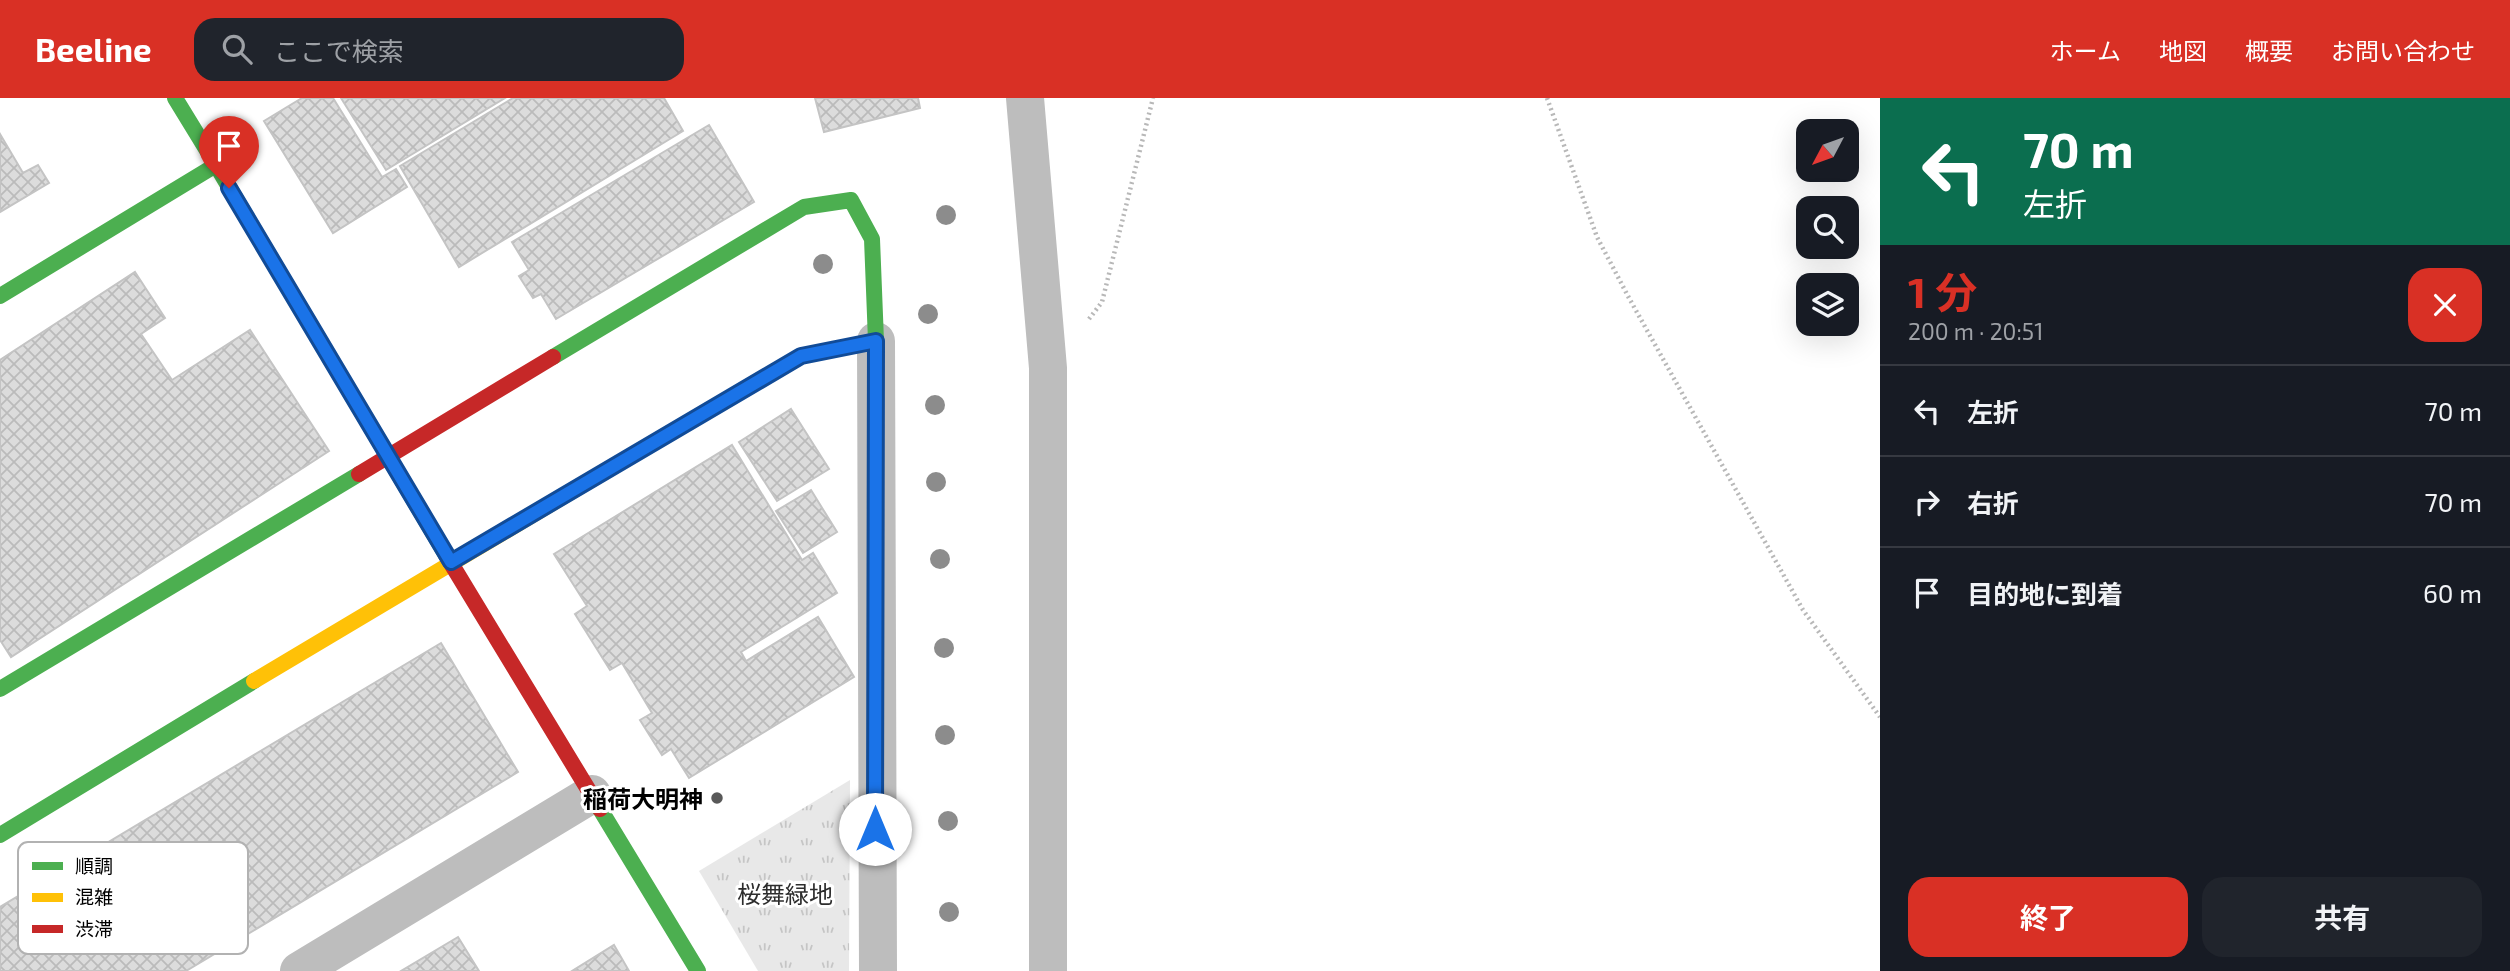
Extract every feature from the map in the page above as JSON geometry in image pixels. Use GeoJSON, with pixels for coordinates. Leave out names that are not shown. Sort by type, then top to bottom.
{"type":"FeatureCollection","features":[{"type":"Feature","properties":{"kind":"street"},"geometry":{"type":"LineString","coordinates":[[175,98],[386,456],[698,971]]}},
{"type":"Feature","properties":{"kind":"street"},"geometry":{"type":"LineString","coordinates":[[1025,98],[1048,368],[1048,971]]}},
{"type":"Feature","properties":{"kind":"street"},"geometry":{"type":"LineString","coordinates":[[0,296],[216,165]]}},
{"type":"Feature","properties":{"kind":"street"},"geometry":{"type":"LineString","coordinates":[[0,689],[804,207],[851,200],[872,239],[876,341],[878,971]]}},
{"type":"Feature","properties":{"kind":"street"},"geometry":{"type":"LineString","coordinates":[[0,835],[451,562],[801,356],[876,341]]}},
{"type":"Feature","properties":{"kind":"street"},"geometry":{"type":"LineString","coordinates":[[299,971],[592,793]]}},
{"type":"Feature","properties":{"kind":"path"},"geometry":{"type":"LineString","coordinates":[[1048,368],[1102,302],[1153,98]]}},
{"type":"Feature","properties":{"kind":"path"},"geometry":{"type":"LineString","coordinates":[[1547,98],[1597,237],[1803,610],[1880,717]]}},
{"type":"Feature","properties":{"kind":"green space","name":"桜舞緑地"},"geometry":{"type":"Polygon","coordinates":[[[850,780],[849,971],[758,971],[699,871],[850,780]]]}},
{"type":"Feature","properties":{"kind":"building"},"geometry":{"type":"Polygon","coordinates":[[[302,98],[333,98],[382,177],[396,169],[407,187],[333,233],[264,121],[302,98]]]}},
{"type":"Feature","properties":{"kind":"building"},"geometry":{"type":"Polygon","coordinates":[[[341,98],[505,98],[386,170],[341,98]]]}},
{"type":"Feature","properties":{"kind":"building"},"geometry":{"type":"Polygon","coordinates":[[[513,98],[664,98],[683,131],[459,267],[400,166],[513,98]]]}},
{"type":"Feature","properties":{"kind":"building"},"geometry":{"type":"Polygon","coordinates":[[[815,98],[918,98],[920,108],[824,132],[815,98]]]}},
{"type":"Feature","properties":{"kind":"building"},"geometry":{"type":"Polygon","coordinates":[[[709,125],[754,202],[556,319],[541,294],[533,298],[519,276],[529,270],[512,242],[709,125]]]}},
{"type":"Feature","properties":{"kind":"building"},"geometry":{"type":"Polygon","coordinates":[[[0,134],[23,173],[38,165],[49,183],[0,212],[0,134]]]}},
{"type":"Feature","properties":{"kind":"building"},"geometry":{"type":"Polygon","coordinates":[[[135,272],[165,318],[141,334],[172,380],[250,330],[329,451],[11,657],[0,640],[0,360],[135,272]]]}},
{"type":"Feature","properties":{"kind":"building"},"geometry":{"type":"Polygon","coordinates":[[[791,409],[829,469],[777,501],[739,442],[791,409]]]}},
{"type":"Feature","properties":{"kind":"building"},"geometry":{"type":"Polygon","coordinates":[[[732,445],[802,560],[813,553],[837,593],[741,652],[746,661],[818,617],[854,677],[689,778],[671,749],[662,755],[640,720],[652,713],[622,663],[610,670],[575,614],[587,606],[554,554],[732,445]]]}},
{"type":"Feature","properties":{"kind":"building"},"geometry":{"type":"Polygon","coordinates":[[[811,490],[837,532],[803,553],[776,511],[811,490]]]}},
{"type":"Feature","properties":{"kind":"building"},"geometry":{"type":"Polygon","coordinates":[[[441,643],[518,772],[248,934],[248,842],[109,842],[441,643]]]}},
{"type":"Feature","properties":{"kind":"building"},"geometry":{"type":"Polygon","coordinates":[[[18,896],[18,954],[214,954],[186,971],[0,971],[0,907],[18,896]]]}},
{"type":"Feature","properties":{"kind":"building"},"geometry":{"type":"Polygon","coordinates":[[[458,937],[479,971],[401,971],[458,937]]]}},
{"type":"Feature","properties":{"kind":"building"},"geometry":{"type":"Polygon","coordinates":[[[614,945],[629,971],[572,971],[614,945]]]}},
{"type":"Feature","properties":{"kind":"traffic: fast"},"geometry":{"type":"LineString","coordinates":[[0,296],[216,165],[175,98]]}},
{"type":"Feature","properties":{"kind":"traffic: fast"},"geometry":{"type":"LineString","coordinates":[[216,165],[446,555]]}},
{"type":"Feature","properties":{"kind":"traffic: fast"},"geometry":{"type":"LineString","coordinates":[[553,357],[804,207],[851,200],[872,239],[876,341],[801,356],[665,436]]}},
{"type":"Feature","properties":{"kind":"traffic: fast"},"geometry":{"type":"LineString","coordinates":[[0,689],[359,474]]}},
{"type":"Feature","properties":{"kind":"traffic: fast"},"geometry":{"type":"LineString","coordinates":[[0,835],[254,681]]}},
{"type":"Feature","properties":{"kind":"traffic: fast"},"geometry":{"type":"LineString","coordinates":[[600,809],[698,971]]}},
{"type":"Feature","properties":{"kind":"traffic: slow"},"geometry":{"type":"LineString","coordinates":[[254,681],[665,436]]}},
{"type":"Feature","properties":{"kind":"traffic: jam"},"geometry":{"type":"LineString","coordinates":[[359,474],[553,357]]}},
{"type":"Feature","properties":{"kind":"traffic: jam"},"geometry":{"type":"LineString","coordinates":[[446,555],[600,809]]}},
{"type":"Feature","properties":{"kind":"place","name":"稲荷大明神"},"geometry":{"type":"Point","coordinates":[717,798]}},
{"type":"Feature","properties":{"kind":"route"},"geometry":{"type":"LineString","coordinates":[[229,188],[451,562],[801,356],[876,341],[875,829]]}}]}
